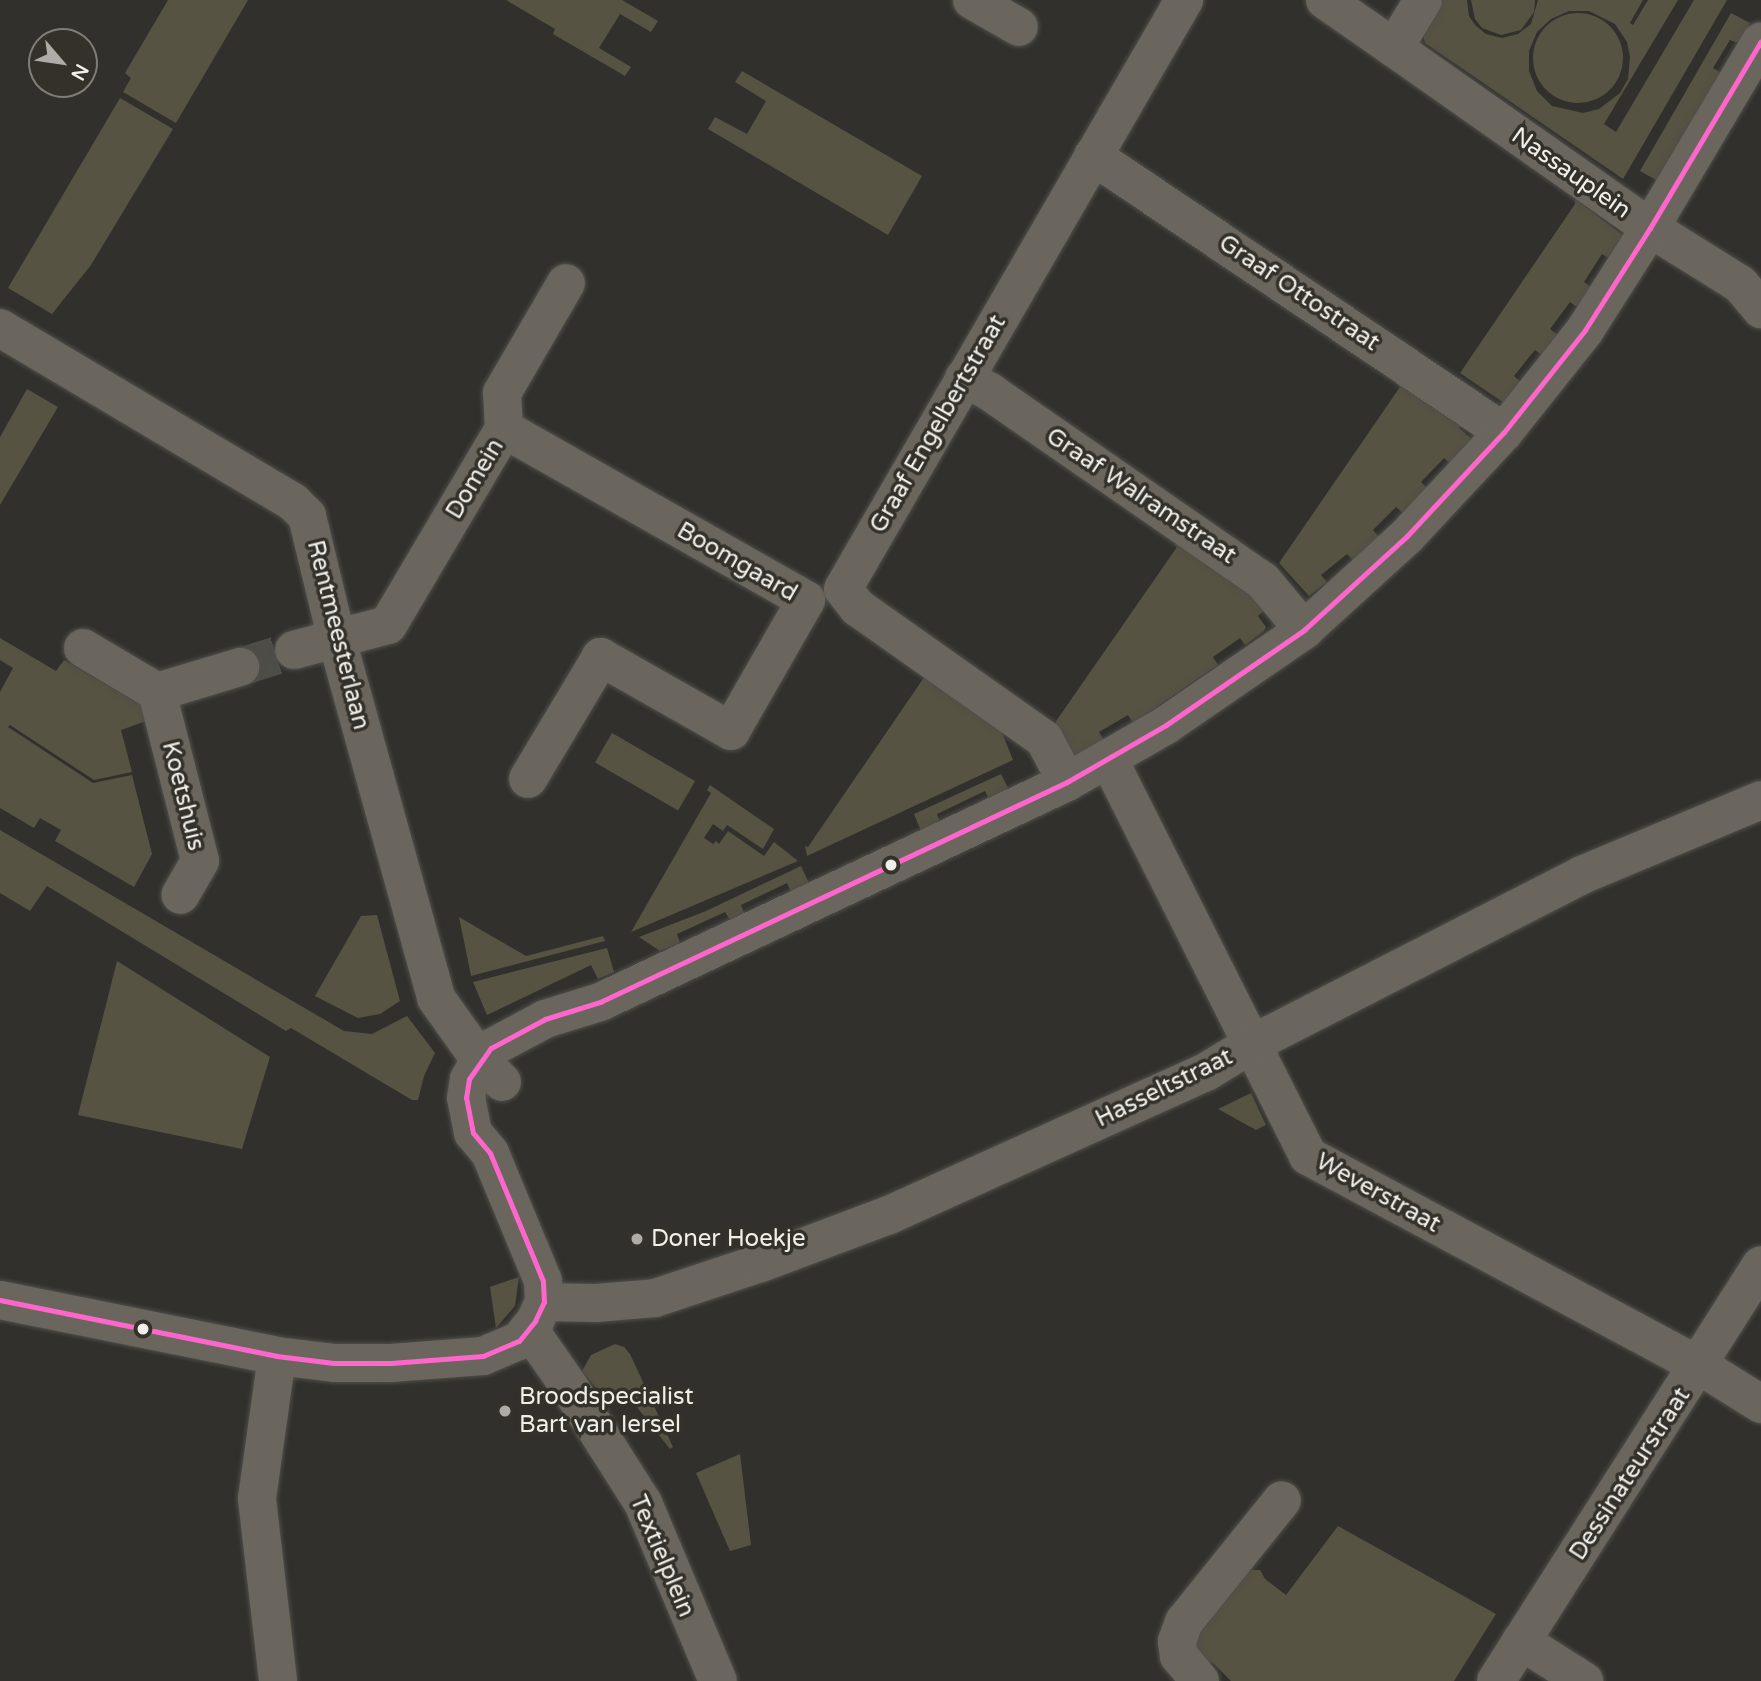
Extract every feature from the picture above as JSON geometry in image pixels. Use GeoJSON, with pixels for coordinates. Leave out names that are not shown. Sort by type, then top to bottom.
{"type":"FeatureCollection","features":[{"type":"Feature","properties":{"kind":"street"},"geometry":{"type":"LineString","coordinates":[[972,0],[1019,27]]}},
{"type":"Feature","properties":{"kind":"street","name":"Graaf Engelbertstraat"},"geometry":{"type":"LineString","coordinates":[[1067,782],[1044,739],[858,608],[843,589],[1184,0]]}},
{"type":"Feature","properties":{"kind":"street","name":"Nassauplein"},"geometry":{"type":"LineString","coordinates":[[1325,0],[1650,228],[1761,41]]}},
{"type":"Feature","properties":{"kind":"street"},"geometry":{"type":"LineString","coordinates":[[1394,48],[1423,0]]}},
{"type":"Feature","properties":{"kind":"street","name":"Graaf Ottostraat"},"geometry":{"type":"LineString","coordinates":[[1093,156],[1504,432]]}},
{"type":"Feature","properties":{"kind":"street"},"geometry":{"type":"LineString","coordinates":[[0,1300],[278,1356],[334,1363],[391,1363],[483,1356],[519,1340],[536,1317],[542,1281],[490,1153],[473,1133],[466,1098],[469,1079],[491,1071],[491,1048],[545,1018],[600,1002],[1067,782],[1109,760],[1304,630],[1407,536],[1504,432],[1586,330],[1650,228],[1740,284],[1761,309]]}},
{"type":"Feature","properties":{"kind":"street","name":"Domein"},"geometry":{"type":"LineString","coordinates":[[337,640],[388,625],[505,429],[502,393],[566,283]]}},
{"type":"Feature","properties":{"kind":"street","name":"Rentmeesterlaan"},"geometry":{"type":"LineString","coordinates":[[0,328],[293,502],[307,516],[337,640],[436,998],[491,1071]]}},
{"type":"Feature","properties":{"kind":"street","name":"Graaf Walramstraat"},"geometry":{"type":"LineString","coordinates":[[964,379],[990,393],[1263,581],[1304,630]]}},
{"type":"Feature","properties":{"kind":"street","name":"Boomgaard"},"geometry":{"type":"LineString","coordinates":[[505,429],[806,600],[731,731],[601,657],[528,779]]}},
{"type":"Feature","properties":{"kind":"street"},"geometry":{"type":"LineString","coordinates":[[294,650],[337,640]]}},
{"type":"Feature","properties":{"kind":"street"},"geometry":{"type":"LineString","coordinates":[[83,648],[157,692],[240,667]]}},
{"type":"Feature","properties":{"kind":"street","name":"Koetshuis"},"geometry":{"type":"LineString","coordinates":[[157,692],[200,861],[180,895]]}},
{"type":"Feature","properties":{"kind":"street","name":"Weverstraat"},"geometry":{"type":"LineString","coordinates":[[1109,760],[1308,1156],[1700,1366],[1761,1404]]}},
{"type":"Feature","properties":{"kind":"street","name":"Hasseltstraat"},"geometry":{"type":"LineString","coordinates":[[536,1317],[596,1303],[655,1298],[761,1263],[902,1209],[1206,1072],[1250,1045],[1582,875],[1761,800]]}},
{"type":"Feature","properties":{"kind":"street","name":"Dessinateurstraat"},"geometry":{"type":"LineString","coordinates":[[1496,1681],[1700,1366],[1761,1265]]}},
{"type":"Feature","properties":{"kind":"street","name":"Textielplein"},"geometry":{"type":"LineString","coordinates":[[536,1317],[570,1388],[643,1503],[718,1681]]}},
{"type":"Feature","properties":{"kind":"street"},"geometry":{"type":"LineString","coordinates":[[278,1356],[257,1499],[278,1681]]}},
{"type":"Feature","properties":{"kind":"street"},"geometry":{"type":"LineString","coordinates":[[1200,1681],[1178,1656],[1177,1641],[1184,1622],[1283,1500]]}},
{"type":"Feature","properties":{"kind":"street"},"geometry":{"type":"LineString","coordinates":[[1521,1641],[1584,1681]]}},
{"type":"Feature","properties":{"kind":"shaded area"},"geometry":{"type":"Polygon","coordinates":[[[168,0],[248,0],[176,123],[123,92],[131,78],[125,73],[168,0]]]}},
{"type":"Feature","properties":{"kind":"shaded area"},"geometry":{"type":"Polygon","coordinates":[[[506,0],[622,0],[658,21],[651,32],[620,14],[599,48],[631,67],[625,76],[553,34],[555,29],[506,0]]]}},
{"type":"Feature","properties":{"kind":"shaded area"},"geometry":{"type":"Polygon","coordinates":[[[1443,0],[1467,0],[1469,16],[1475,25],[1486,34],[1502,38],[1518,34],[1531,24],[1538,0],[1643,0],[1630,23],[1633,25],[1648,0],[1678,0],[1604,124],[1616,132],[1694,0],[1727,0],[1623,179],[1425,43],[1423,35],[1443,0]],[[1569,11],[1551,19],[1537,32],[1529,51],[1529,71],[1537,91],[1552,106],[1583,113],[1599,109],[1620,93],[1628,79],[1630,57],[1627,42],[1615,24],[1589,11],[1569,11]]]}},
{"type":"Feature","properties":{"kind":"shaded area"},"geometry":{"type":"Polygon","coordinates":[[[1471,0],[1535,0],[1534,12],[1521,30],[1501,35],[1482,28],[1475,19],[1471,0]]]}},
{"type":"Feature","properties":{"kind":"shaded area"},"geometry":{"type":"Polygon","coordinates":[[[1569,13],[1587,13],[1603,20],[1616,33],[1623,49],[1623,67],[1616,83],[1603,96],[1587,103],[1569,103],[1553,96],[1540,83],[1533,67],[1533,49],[1540,33],[1553,20],[1569,13]]]}},
{"type":"Feature","properties":{"kind":"shaded area"},"geometry":{"type":"Polygon","coordinates":[[[1731,13],[1750,23],[1738,43],[1730,40],[1713,68],[1721,73],[1658,181],[1640,171],[1731,13]]]}},
{"type":"Feature","properties":{"kind":"shaded area"},"geometry":{"type":"Polygon","coordinates":[[[742,71],[922,176],[888,235],[708,129],[715,117],[747,134],[766,101],[735,82],[742,71]]]}},
{"type":"Feature","properties":{"kind":"shaded area"},"geometry":{"type":"Polygon","coordinates":[[[120,98],[173,129],[91,265],[52,314],[8,288],[120,98]]]}},
{"type":"Feature","properties":{"kind":"shaded area"},"geometry":{"type":"Polygon","coordinates":[[[1575,199],[1624,236],[1610,259],[1602,254],[1584,282],[1591,287],[1577,307],[1570,302],[1550,329],[1558,335],[1542,355],[1535,350],[1514,376],[1521,382],[1504,403],[1460,373],[1575,204],[1575,199]]]}},
{"type":"Feature","properties":{"kind":"shaded area"},"geometry":{"type":"Polygon","coordinates":[[[1401,379],[1463,422],[1459,428],[1473,440],[1451,464],[1444,458],[1421,482],[1428,489],[1404,514],[1396,507],[1373,530],[1379,537],[1353,560],[1347,554],[1321,575],[1327,582],[1309,596],[1279,563],[1400,387],[1398,385],[1401,379]]]}},
{"type":"Feature","properties":{"kind":"shaded area"},"geometry":{"type":"Polygon","coordinates":[[[27,389],[58,407],[0,505],[0,437],[27,389]]]}},
{"type":"Feature","properties":{"kind":"shaded area"},"geometry":{"type":"Polygon","coordinates":[[[1180,537],[1228,570],[1266,609],[1258,616],[1266,627],[1245,645],[1240,638],[1213,657],[1218,665],[1133,723],[1128,715],[1099,732],[1104,740],[1073,757],[1052,727],[1177,547],[1175,545],[1180,537]]]}},
{"type":"Feature","properties":{"kind":"shaded area"},"geometry":{"type":"Polygon","coordinates":[[[0,638],[56,671],[64,660],[146,708],[149,720],[121,730],[132,772],[94,780],[10,725],[8,727],[93,783],[132,775],[152,854],[134,887],[55,841],[61,830],[40,818],[34,828],[0,808],[0,692],[13,668],[0,660],[0,638]]]}},
{"type":"Feature","properties":{"kind":"shaded area"},"geometry":{"type":"Polygon","coordinates":[[[925,676],[1001,730],[1013,760],[807,856],[805,846],[808,847],[925,676]]]}},
{"type":"Feature","properties":{"kind":"shaded area"},"geometry":{"type":"Polygon","coordinates":[[[612,733],[695,781],[678,810],[595,762],[612,733]]]}},
{"type":"Feature","properties":{"kind":"shaded area"},"geometry":{"type":"Polygon","coordinates":[[[1001,774],[1009,790],[989,799],[985,791],[937,814],[940,822],[921,831],[914,814],[1001,774]]]}},
{"type":"Feature","properties":{"kind":"shaded area"},"geometry":{"type":"Polygon","coordinates":[[[710,785],[774,829],[763,849],[727,825],[723,831],[713,824],[704,838],[713,844],[716,841],[719,844],[728,831],[764,856],[774,842],[798,861],[631,932],[711,793],[707,790],[710,785]]]}},
{"type":"Feature","properties":{"kind":"shaded area"},"geometry":{"type":"Polygon","coordinates":[[[0,830],[344,1031],[372,1034],[407,1016],[435,1053],[424,1076],[418,1100],[412,1100],[291,1028],[286,1031],[47,886],[30,911],[0,893],[0,830]]]}},
{"type":"Feature","properties":{"kind":"shaded area"},"geometry":{"type":"Polygon","coordinates":[[[801,866],[809,883],[791,892],[787,883],[741,905],[744,913],[730,920],[725,912],[677,934],[680,943],[660,951],[639,937],[706,911],[801,866]]]}},
{"type":"Feature","properties":{"kind":"shaded area"},"geometry":{"type":"Polygon","coordinates":[[[377,915],[400,1001],[380,1014],[358,1018],[315,996],[361,916],[377,915]]]}},
{"type":"Feature","properties":{"kind":"shaded area"},"geometry":{"type":"Polygon","coordinates":[[[459,917],[526,956],[603,936],[605,941],[471,976],[459,917]]]}},
{"type":"Feature","properties":{"kind":"shaded area"},"geometry":{"type":"Polygon","coordinates":[[[607,948],[614,972],[598,979],[591,965],[487,1015],[473,982],[607,948]]]}},
{"type":"Feature","properties":{"kind":"shaded area"},"geometry":{"type":"Polygon","coordinates":[[[117,961],[270,1057],[242,1149],[78,1115],[117,961]]]}},
{"type":"Feature","properties":{"kind":"shaded area"},"geometry":{"type":"Polygon","coordinates":[[[1251,1093],[1266,1125],[1256,1130],[1218,1109],[1251,1093]]]}},
{"type":"Feature","properties":{"kind":"shaded area"},"geometry":{"type":"Polygon","coordinates":[[[519,1277],[515,1306],[496,1328],[490,1287],[519,1277]]]}},
{"type":"Feature","properties":{"kind":"shaded area"},"geometry":{"type":"Polygon","coordinates":[[[615,1344],[624,1347],[630,1354],[673,1447],[670,1449],[624,1391],[606,1400],[582,1371],[591,1355],[615,1344]]]}},
{"type":"Feature","properties":{"kind":"shaded area"},"geometry":{"type":"Polygon","coordinates":[[[740,1454],[751,1545],[730,1551],[696,1473],[740,1454]]]}},
{"type":"Feature","properties":{"kind":"shaded area"},"geometry":{"type":"Polygon","coordinates":[[[1338,1526],[1496,1614],[1454,1681],[1231,1681],[1212,1662],[1207,1667],[1195,1655],[1199,1622],[1206,1626],[1246,1570],[1260,1570],[1265,1579],[1286,1595],[1338,1526]]]}},
{"type":"Feature","properties":{"kind":"tunnel"},"geometry":{"type":"LineString","coordinates":[[240,667],[294,650]]}},
{"type":"Feature","properties":{"kind":"transit line"},"geometry":{"type":"LineString","coordinates":[[0,1300],[277,1356],[334,1363],[391,1363],[483,1356],[519,1341],[535,1321],[544,1302],[543,1281],[490,1153],[473,1133],[466,1098],[469,1079],[491,1048],[545,1019],[600,1002],[1067,782],[1166,725],[1304,630],[1407,536],[1504,432],[1585,330],[1650,228],[1761,41]]}},
{"type":"Feature","properties":{"kind":"place","name":"Doner Hoekje"},"geometry":{"type":"Point","coordinates":[637,1239]}},
{"type":"Feature","properties":{"kind":"place","name":"Broodspecialist Bart van Iersel"},"geometry":{"type":"Point","coordinates":[505,1411]}}]}
